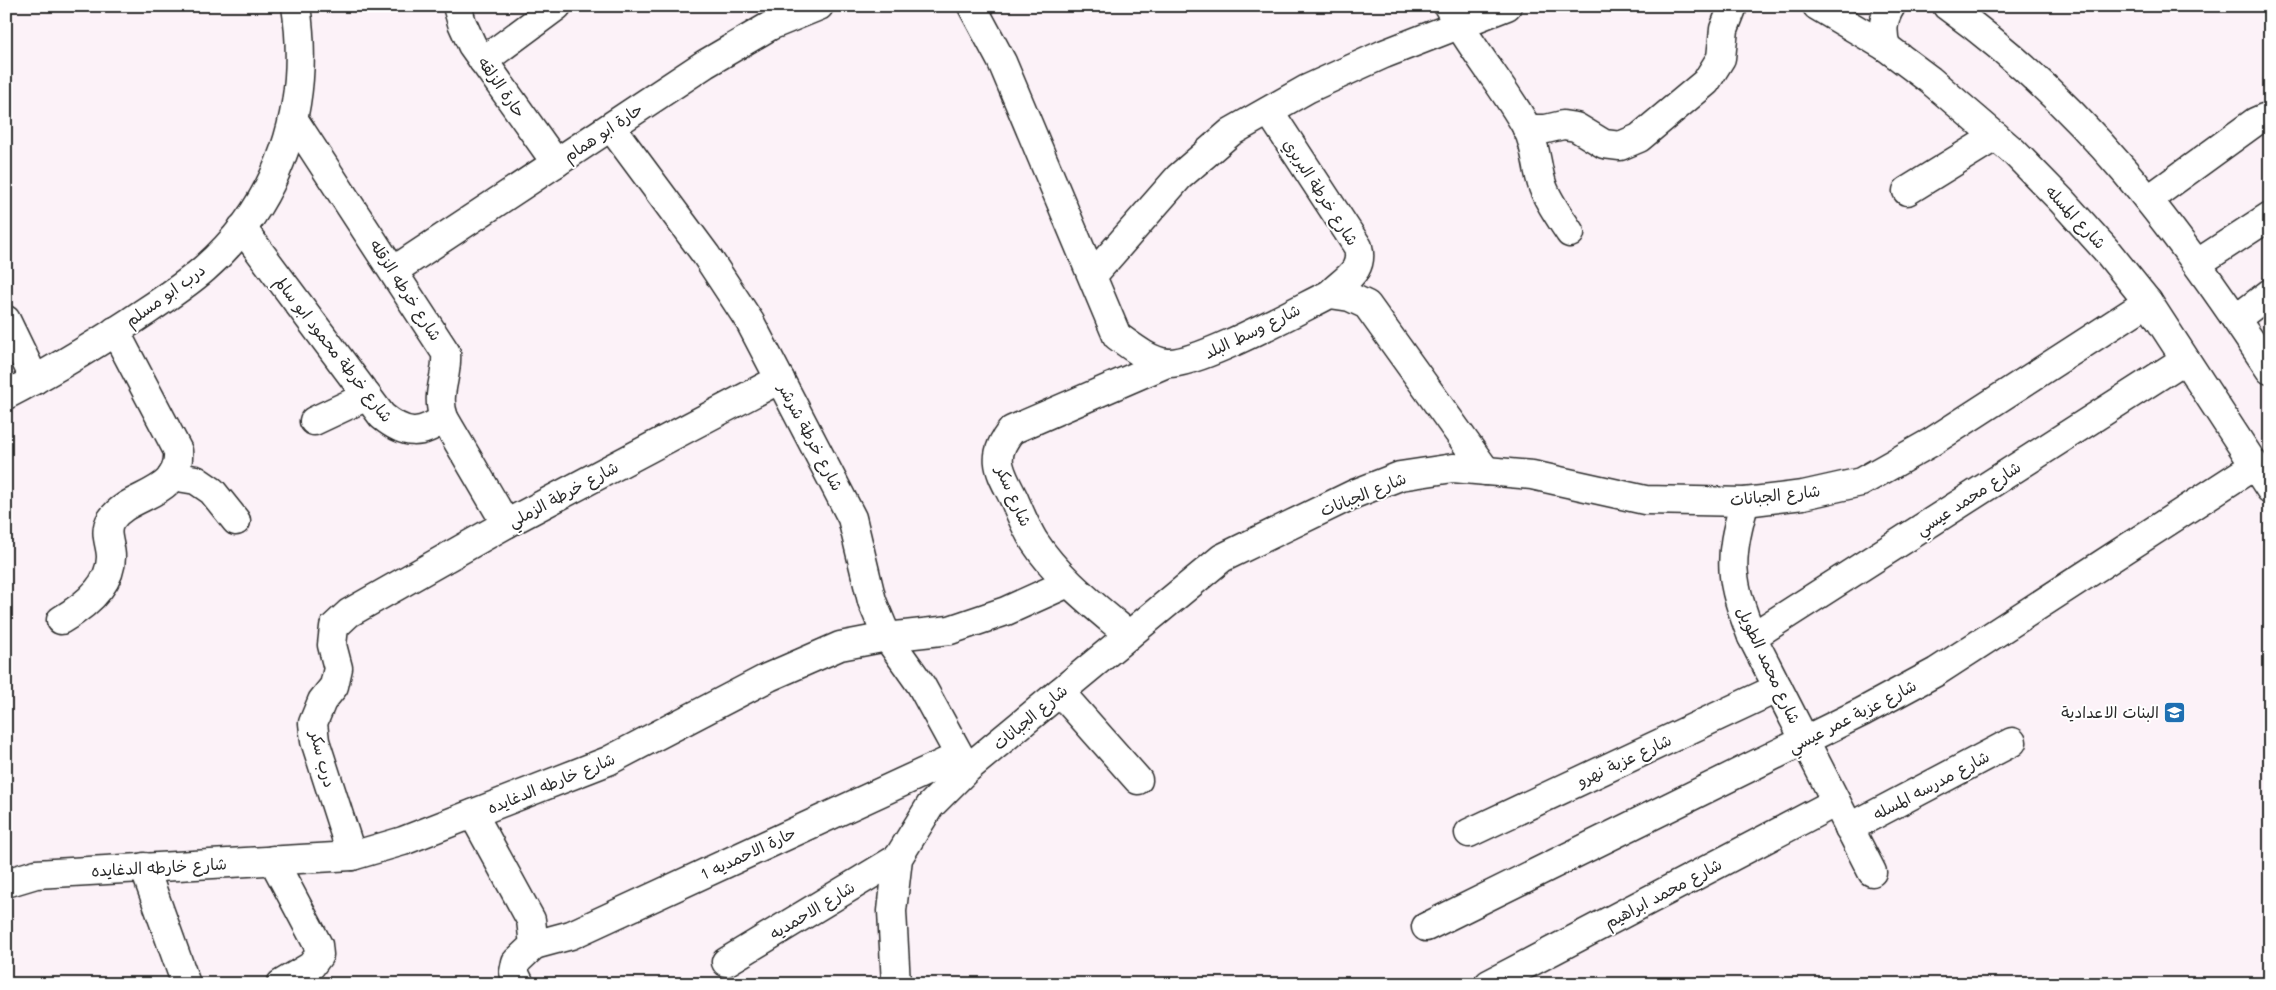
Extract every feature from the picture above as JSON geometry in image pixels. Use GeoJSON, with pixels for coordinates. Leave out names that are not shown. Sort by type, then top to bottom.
{"type":"FeatureCollection","features":[{"type":"Feature","properties":{"kind":"street","name":"درب ابو مسلم"},"geometry":{"type":"LineString","coordinates":[[6,395],[35,380],[116,331],[204,269],[242,228],[264,195],[282,158],[294,120],[301,80],[301,39],[296,6]]}},
{"type":"Feature","properties":{"kind":"street","name":"حارة الزلقه"},"geometry":{"type":"LineString","coordinates":[[458,6],[462,23],[483,61],[556,163]]}},
{"type":"Feature","properties":{"kind":"street"},"geometry":{"type":"LineString","coordinates":[[483,61],[557,6]]}},
{"type":"Feature","properties":{"kind":"street","name":"حارة ابو همام"},"geometry":{"type":"LineString","coordinates":[[393,271],[706,64],[770,26],[819,6]]}},
{"type":"Feature","properties":{"kind":"street"},"geometry":{"type":"LineString","coordinates":[[972,6],[1002,62],[1117,336],[1143,354],[1167,363]]}},
{"type":"Feature","properties":{"kind":"street"},"geometry":{"type":"LineString","coordinates":[[1093,275],[1179,177],[1231,132],[1307,89],[1384,54],[1454,16],[1507,6]]}},
{"type":"Feature","properties":{"kind":"street"},"geometry":{"type":"LineString","coordinates":[[1527,129],[1546,129],[1563,125],[1576,127],[1604,144],[1620,146],[1639,138],[1706,82],[1721,58],[1724,30],[1734,6]]}},
{"type":"Feature","properties":{"kind":"street","name":"شارع المسله"},"geometry":{"type":"LineString","coordinates":[[1817,6],[1886,47],[1930,80],[1996,136],[2061,200],[2106,250],[2148,302],[2184,360],[2270,489]]}},
{"type":"Feature","properties":{"kind":"street"},"geometry":{"type":"LineString","coordinates":[[1886,47],[1882,34],[1883,21],[1890,6]]}},
{"type":"Feature","properties":{"kind":"street"},"geometry":{"type":"LineString","coordinates":[[1946,6],[1978,28],[2035,78],[2076,117],[2149,199],[2198,263],[2270,370]]}},
{"type":"Feature","properties":{"kind":"street"},"geometry":{"type":"LineString","coordinates":[[1454,16],[1527,129],[1538,156],[1539,173],[1544,189],[1570,233]]}},
{"type":"Feature","properties":{"kind":"street","name":"شارع خرطة البربري"},"geometry":{"type":"LineString","coordinates":[[1269,111],[1358,246],[1361,258],[1358,267],[1330,294]]}},
{"type":"Feature","properties":{"kind":"street"},"geometry":{"type":"LineString","coordinates":[[2149,199],[2255,122],[2264,118],[2270,121]]}},
{"type":"Feature","properties":{"kind":"street","name":"شارع خرطه الزقله"},"geometry":{"type":"LineString","coordinates":[[294,120],[446,353],[447,367],[440,392],[440,406],[444,418],[506,524]]}},
{"type":"Feature","properties":{"kind":"street","name":"شارع خرطة شرشر"},"geometry":{"type":"LineString","coordinates":[[611,127],[706,255],[750,322],[852,518],[872,601],[887,637],[921,685],[963,763]]}},
{"type":"Feature","properties":{"kind":"street"},"geometry":{"type":"LineString","coordinates":[[1907,191],[1996,136]]}},
{"type":"Feature","properties":{"kind":"street"},"geometry":{"type":"LineString","coordinates":[[2198,263],[2270,216]]}},
{"type":"Feature","properties":{"kind":"street","name":"شارع خرطة محمود ابو سالم"},"geometry":{"type":"LineString","coordinates":[[242,228],[382,416],[396,427],[412,432],[430,428],[444,418]]}},
{"type":"Feature","properties":{"kind":"street"},"geometry":{"type":"LineString","coordinates":[[2236,319],[2270,293]]}},
{"type":"Feature","properties":{"kind":"street"},"geometry":{"type":"LineString","coordinates":[[1330,294],[1350,297],[1367,306],[1486,471]]}},
{"type":"Feature","properties":{"kind":"street","name":"شارع وسط البلد"},"geometry":{"type":"LineString","coordinates":[[1167,363],[1197,358],[1330,294]]}},
{"type":"Feature","properties":{"kind":"street","name":"شارع الجبانات"},"geometry":{"type":"LineString","coordinates":[[896,984],[892,911],[898,858],[930,806],[963,763],[1060,692],[1222,558],[1354,494],[1400,476],[1453,468],[1532,475],[1645,500],[1745,502],[1803,495],[1861,482],[1930,443],[2148,302]]}},
{"type":"Feature","properties":{"kind":"street"},"geometry":{"type":"LineString","coordinates":[[6,320],[35,380]]}},
{"type":"Feature","properties":{"kind":"street"},"geometry":{"type":"LineString","coordinates":[[61,620],[80,609],[97,592],[107,574],[111,557],[106,540],[109,522],[120,510],[161,489],[172,476],[179,461],[178,451],[116,331]]}},
{"type":"Feature","properties":{"kind":"street","name":"شارع محمد عيسي"},"geometry":{"type":"LineString","coordinates":[[1752,637],[2184,360]]}},
{"type":"Feature","properties":{"kind":"street","name":"شارع سكر"},"geometry":{"type":"LineString","coordinates":[[1129,635],[1068,583],[1033,539],[1003,476],[997,459],[1001,443],[1012,430],[1167,363]]}},
{"type":"Feature","properties":{"kind":"street","name":"شارع خرطة الزملي"},"geometry":{"type":"LineString","coordinates":[[349,613],[506,524],[780,379]]}},
{"type":"Feature","properties":{"kind":"street"},"geometry":{"type":"LineString","coordinates":[[314,421],[367,396]]}},
{"type":"Feature","properties":{"kind":"street","name":"شارع عزبة عمر عيسي"},"geometry":{"type":"LineString","coordinates":[[1426,927],[1805,741],[1936,672],[2255,465]]}},
{"type":"Feature","properties":{"kind":"street"},"geometry":{"type":"LineString","coordinates":[[172,476],[196,480],[212,491],[236,521]]}},
{"type":"Feature","properties":{"kind":"street","name":"شارع محمد الطويل"},"geometry":{"type":"LineString","coordinates":[[1745,502],[1735,536],[1732,570],[1740,603],[1752,637],[1872,872]]}},
{"type":"Feature","properties":{"kind":"street","name":"شارع خارطه الدغايده"},"geometry":{"type":"LineString","coordinates":[[6,882],[36,874],[352,856],[403,841],[608,761],[769,677],[840,646],[887,637],[950,630],[1006,611],[1068,583]]}},
{"type":"Feature","properties":{"kind":"street","name":"درب سكر"},"geometry":{"type":"LineString","coordinates":[[349,613],[334,627],[332,645],[338,668],[334,686],[322,701],[313,723],[314,741],[352,856]]}},
{"type":"Feature","properties":{"kind":"street","name":"شارع عزبة نهرو"},"geometry":{"type":"LineString","coordinates":[[1469,833],[1778,688]]}},
{"type":"Feature","properties":{"kind":"street"},"geometry":{"type":"LineString","coordinates":[[1060,692],[1138,780]]}},
{"type":"Feature","properties":{"kind":"street","name":"شارع مدرسه المسله"},"geometry":{"type":"LineString","coordinates":[[1849,828],[2012,742]]}},
{"type":"Feature","properties":{"kind":"street","name":"حارة الاحمديه 1"},"geometry":{"type":"LineString","coordinates":[[534,945],[571,934],[963,763]]}},
{"type":"Feature","properties":{"kind":"street","name":"شارع محمد ابراهيم"},"geometry":{"type":"LineString","coordinates":[[1489,984],[1836,802]]}},
{"type":"Feature","properties":{"kind":"street"},"geometry":{"type":"LineString","coordinates":[[472,814],[527,912],[534,934],[534,945],[516,962],[514,972],[520,984]]}},
{"type":"Feature","properties":{"kind":"street","name":"شارع الاحمديه"},"geometry":{"type":"LineString","coordinates":[[726,962],[898,858]]}},
{"type":"Feature","properties":{"kind":"street"},"geometry":{"type":"LineString","coordinates":[[273,860],[318,946],[319,955],[312,966],[281,984]]}},
{"type":"Feature","properties":{"kind":"street"},"geometry":{"type":"LineString","coordinates":[[144,868],[186,984]]}},
{"type":"Feature","properties":{"kind":"place","name":"البنات الاعدادية"},"geometry":{"type":"Point","coordinates":[2175,712]}}]}
